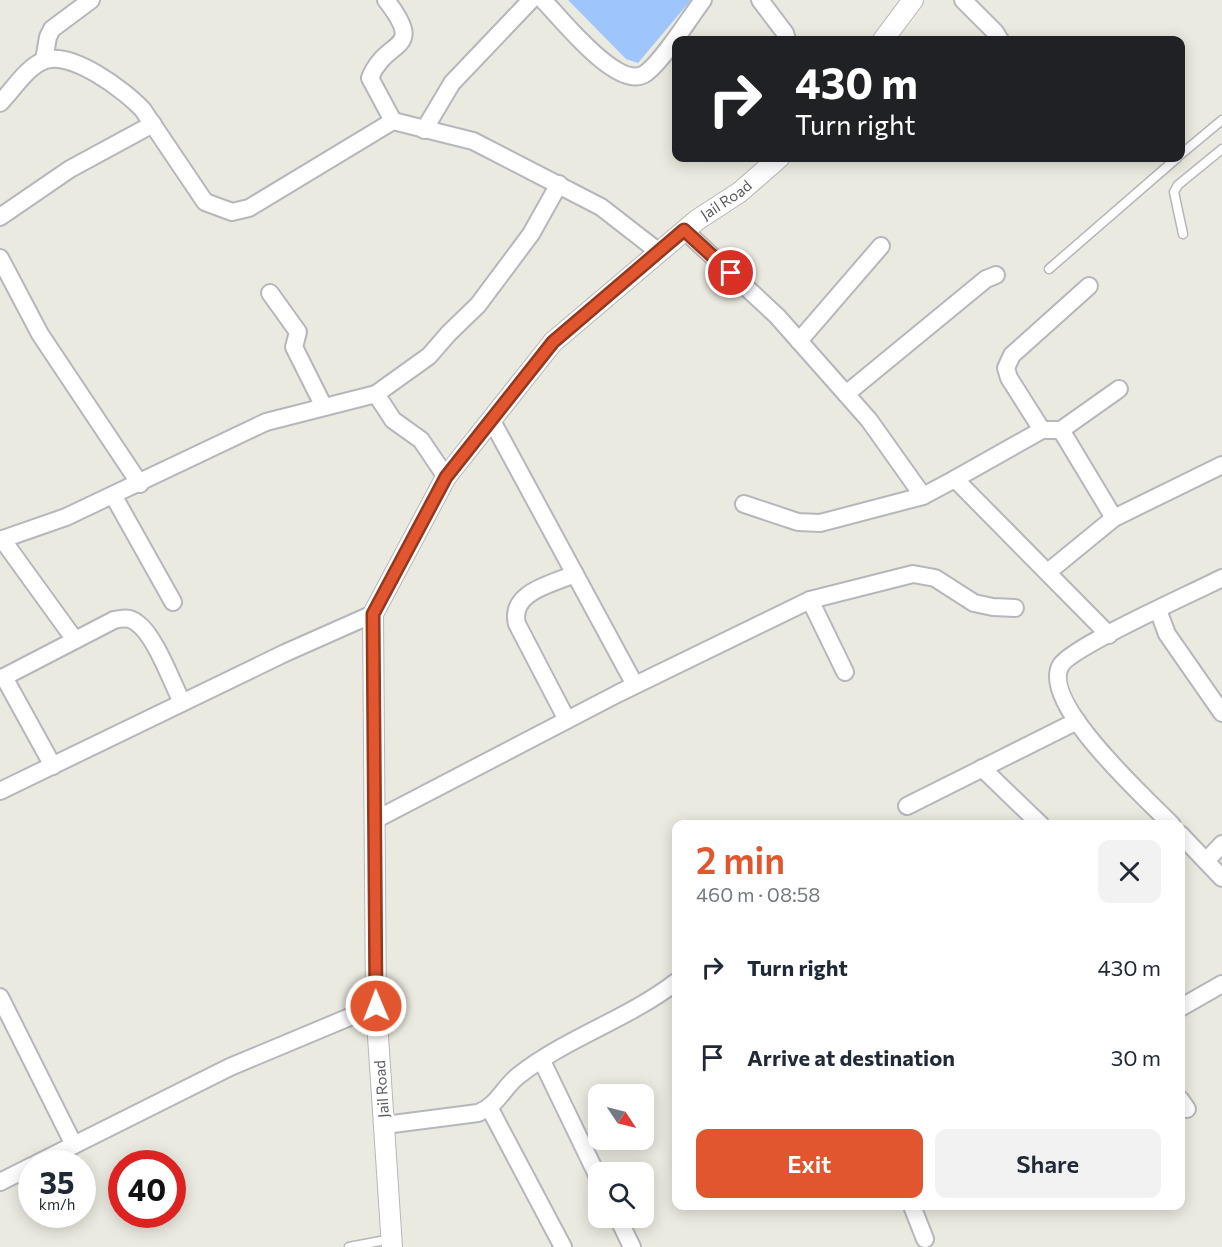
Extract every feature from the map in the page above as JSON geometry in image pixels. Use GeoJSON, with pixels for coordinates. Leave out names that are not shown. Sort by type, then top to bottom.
{"type":"FeatureCollection","features":[{"type":"Feature","properties":{"kind":"street"},"geometry":{"type":"LineString","coordinates":[[44,60],[48,37],[52,29],[91,0]]}},
{"type":"Feature","properties":{"kind":"street"},"geometry":{"type":"LineString","coordinates":[[386,0],[406,30],[404,39],[373,70],[370,78],[393,122]]}},
{"type":"Feature","properties":{"kind":"street"},"geometry":{"type":"LineString","coordinates":[[424,130],[452,83],[531,0]]}},
{"type":"Feature","properties":{"kind":"street"},"geometry":{"type":"LineString","coordinates":[[543,0],[582,43],[623,75],[632,78],[645,74],[672,41]]}},
{"type":"Feature","properties":{"kind":"street"},"geometry":{"type":"LineString","coordinates":[[676,36],[703,0]]}},
{"type":"Feature","properties":{"kind":"street"},"geometry":{"type":"LineString","coordinates":[[760,0],[786,36]]}},
{"type":"Feature","properties":{"kind":"street"},"geometry":{"type":"LineString","coordinates":[[886,36],[913,0]]}},
{"type":"Feature","properties":{"kind":"street"},"geometry":{"type":"LineString","coordinates":[[963,0],[998,36]]}},
{"type":"Feature","properties":{"kind":"street"},"geometry":{"type":"LineString","coordinates":[[0,103],[32,68],[44,60],[59,59],[96,73],[131,97],[153,124],[205,202],[232,212],[249,208],[393,122],[410,124],[424,130],[473,141],[534,174],[560,184],[601,207],[659,252]]}},
{"type":"Feature","properties":{"kind":"street"},"geometry":{"type":"LineString","coordinates":[[0,217],[70,169],[153,124]]}},
{"type":"Feature","properties":{"kind":"street","name":"Jail Road"},"geometry":{"type":"LineString","coordinates":[[392,1243],[376,1006],[373,614],[446,477],[553,342],[684,230],[740,192],[774,162]]}},
{"type":"Feature","properties":{"kind":"street"},"geometry":{"type":"LineString","coordinates":[[75,640],[1,540],[66,517],[140,484],[266,422],[376,394],[429,356],[478,305],[531,234],[560,184]]}},
{"type":"Feature","properties":{"kind":"street"},"geometry":{"type":"LineString","coordinates":[[684,230],[777,316],[799,340],[868,420],[923,496]]}},
{"type":"Feature","properties":{"kind":"street"},"geometry":{"type":"LineString","coordinates":[[799,340],[881,246]]}},
{"type":"Feature","properties":{"kind":"street"},"geometry":{"type":"LineString","coordinates":[[0,258],[40,334],[140,484]]}},
{"type":"Feature","properties":{"kind":"street"},"geometry":{"type":"LineString","coordinates":[[846,394],[986,279],[996,275]]}},
{"type":"Feature","properties":{"kind":"street"},"geometry":{"type":"LineString","coordinates":[[1042,430],[1009,378],[1006,368],[1012,355],[1089,286]]}},
{"type":"Feature","properties":{"kind":"street"},"geometry":{"type":"LineString","coordinates":[[270,293],[298,332],[294,347],[324,407]]}},
{"type":"Feature","properties":{"kind":"street"},"geometry":{"type":"LineString","coordinates":[[744,504],[798,522],[820,523],[923,496],[1042,430],[1061,430],[1119,389]]}},
{"type":"Feature","properties":{"kind":"street"},"geometry":{"type":"LineString","coordinates":[[376,394],[393,420],[421,440],[446,477]]}},
{"type":"Feature","properties":{"kind":"street"},"geometry":{"type":"LineString","coordinates":[[492,421],[635,685]]}},
{"type":"Feature","properties":{"kind":"street"},"geometry":{"type":"LineString","coordinates":[[1061,430],[1114,518]]}},
{"type":"Feature","properties":{"kind":"street"},"geometry":{"type":"LineString","coordinates":[[1048,572],[1114,518],[1222,465]]}},
{"type":"Feature","properties":{"kind":"street"},"geometry":{"type":"LineString","coordinates":[[955,479],[1109,634]]}},
{"type":"Feature","properties":{"kind":"street"},"geometry":{"type":"LineString","coordinates":[[113,495],[173,602]]}},
{"type":"Feature","properties":{"kind":"street"},"geometry":{"type":"LineString","coordinates":[[567,720],[517,624],[514,613],[528,594],[575,574]]}},
{"type":"Feature","properties":{"kind":"street"},"geometry":{"type":"LineString","coordinates":[[375,820],[635,685],[810,600],[913,574],[935,578],[974,603],[1015,608]]}},
{"type":"Feature","properties":{"kind":"street"},"geometry":{"type":"LineString","coordinates":[[1167,820],[1084,733],[1060,693],[1058,673],[1061,665],[1067,659],[1109,634],[1222,578]]}},
{"type":"Feature","properties":{"kind":"street"},"geometry":{"type":"LineString","coordinates":[[810,600],[845,672]]}},
{"type":"Feature","properties":{"kind":"street"},"geometry":{"type":"LineString","coordinates":[[1158,610],[1167,634],[1222,713]]}},
{"type":"Feature","properties":{"kind":"street"},"geometry":{"type":"LineString","coordinates":[[0,791],[182,702],[373,614]]}},
{"type":"Feature","properties":{"kind":"street"},"geometry":{"type":"LineString","coordinates":[[53,766],[2,678],[114,620],[127,618],[138,623],[147,633],[182,702]]}},
{"type":"Feature","properties":{"kind":"street"},"geometry":{"type":"LineString","coordinates":[[907,806],[1077,721]]}},
{"type":"Feature","properties":{"kind":"street"},"geometry":{"type":"LineString","coordinates":[[982,768],[1036,820]]}},
{"type":"Feature","properties":{"kind":"street"},"geometry":{"type":"LineString","coordinates":[[1185,839],[1222,878]]}},
{"type":"Feature","properties":{"kind":"street"},"geometry":{"type":"LineString","coordinates":[[1206,861],[1222,844]]}},
{"type":"Feature","properties":{"kind":"street"},"geometry":{"type":"LineString","coordinates":[[1185,1005],[1222,984]]}},
{"type":"Feature","properties":{"kind":"street"},"geometry":{"type":"LineString","coordinates":[[385,1125],[478,1113],[490,1109],[517,1077],[649,1003],[672,985]]}},
{"type":"Feature","properties":{"kind":"street"},"geometry":{"type":"LineString","coordinates":[[0,998],[74,1145]]}},
{"type":"Feature","properties":{"kind":"street"},"geometry":{"type":"LineString","coordinates":[[64,1150],[230,1067],[376,1006]]}},
{"type":"Feature","properties":{"kind":"street"},"geometry":{"type":"LineString","coordinates":[[542,1061],[591,1162]]}},
{"type":"Feature","properties":{"kind":"street"},"geometry":{"type":"LineString","coordinates":[[490,1109],[559,1244]]}},
{"type":"Feature","properties":{"kind":"street"},"geometry":{"type":"LineString","coordinates":[[0,1182],[18,1173]]}},
{"type":"Feature","properties":{"kind":"street"},"geometry":{"type":"LineString","coordinates":[[914,1210],[925,1239]]}},
{"type":"Feature","properties":{"kind":"street"},"geometry":{"type":"LineString","coordinates":[[623,1228],[632,1247]]}},
{"type":"Feature","properties":{"kind":"lane"},"geometry":{"type":"LineString","coordinates":[[1185,150],[1222,120]]}},
{"type":"Feature","properties":{"kind":"lane"},"geometry":{"type":"LineString","coordinates":[[1183,234],[1174,192],[1178,184],[1222,149]]}},
{"type":"Feature","properties":{"kind":"lane"},"geometry":{"type":"LineString","coordinates":[[1049,269],[1172,162]]}},
{"type":"Feature","properties":{"kind":"lane"},"geometry":{"type":"LineString","coordinates":[[349,1247],[392,1243]]}},
{"type":"Feature","properties":{"kind":"water"},"geometry":{"type":"Polygon","coordinates":[[[568,0],[691,0],[638,63],[626,59],[568,0]]]}},
{"type":"Feature","properties":{"kind":"route"},"geometry":{"type":"LineString","coordinates":[[376,1006],[373,614],[430,502],[446,477],[553,342],[684,230],[731,273]]}}]}
